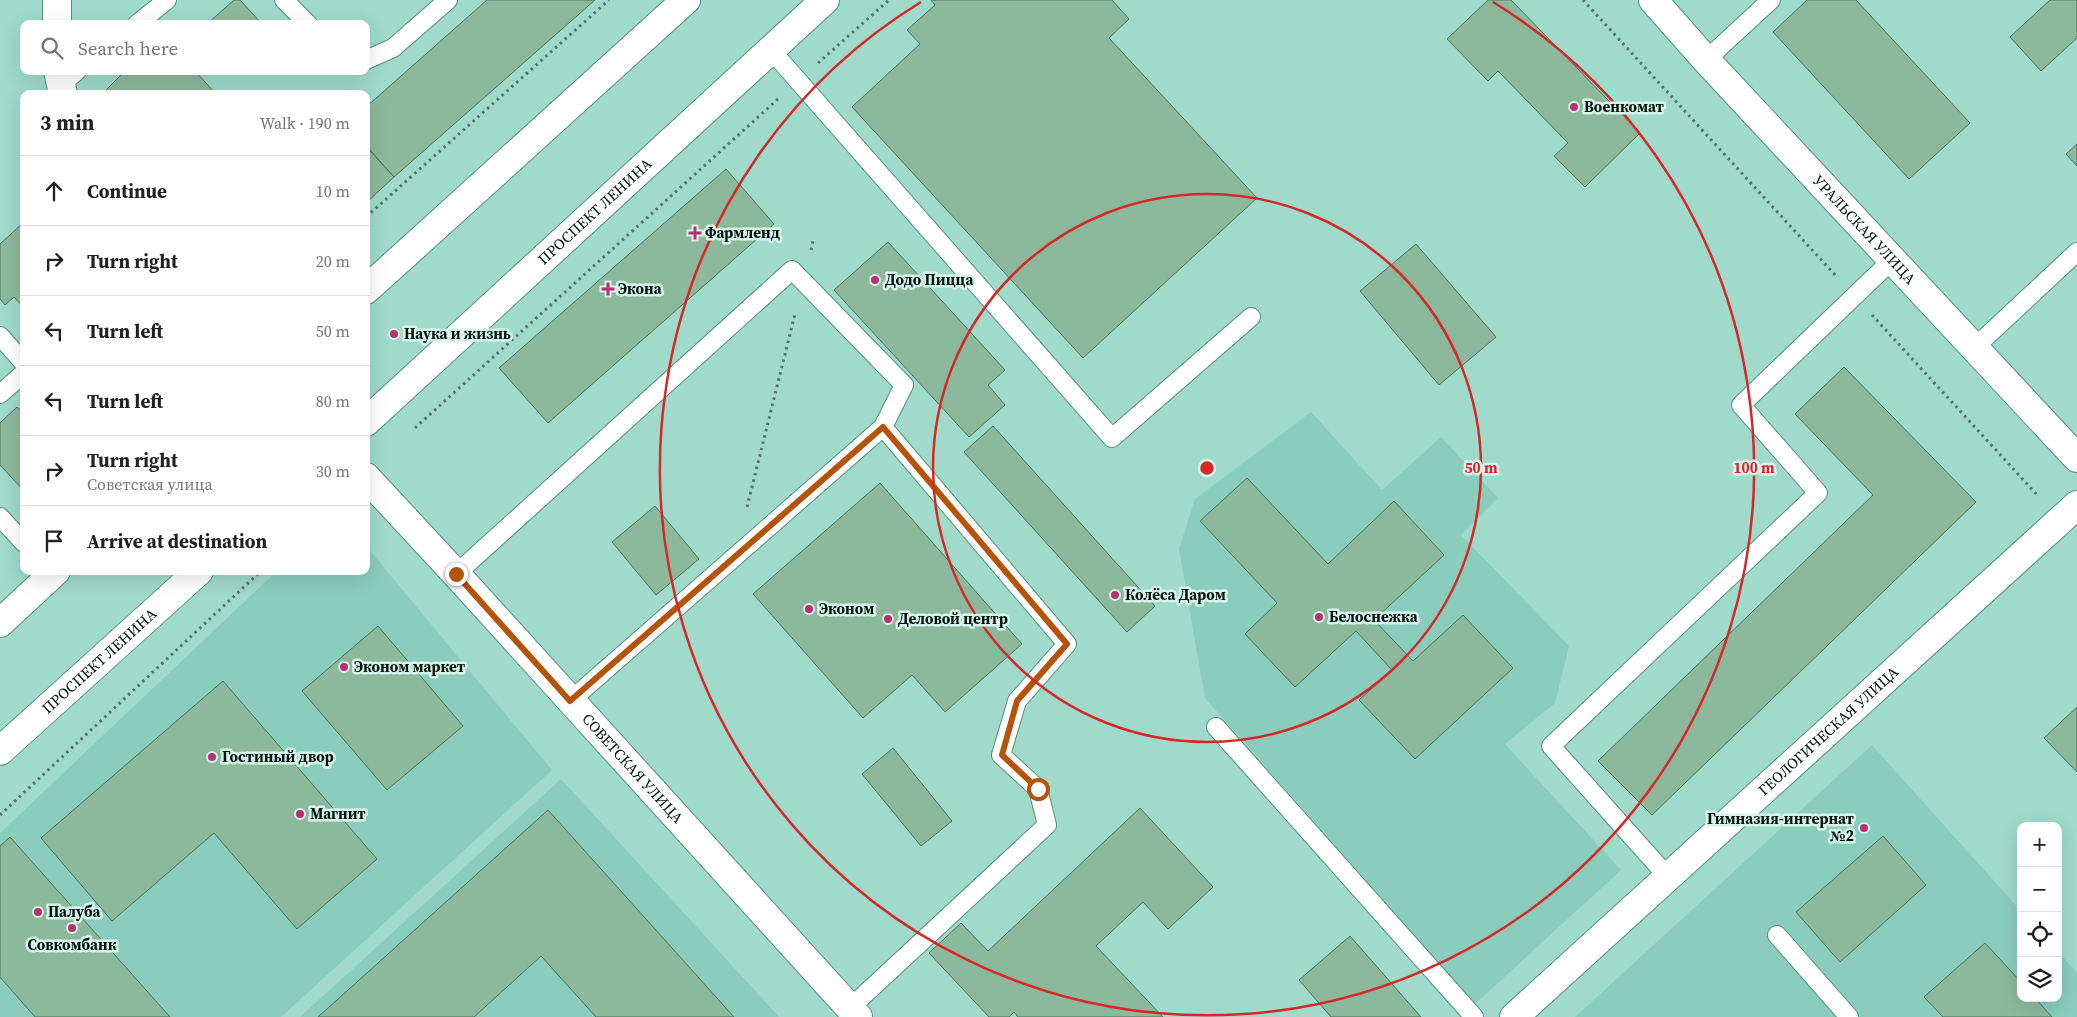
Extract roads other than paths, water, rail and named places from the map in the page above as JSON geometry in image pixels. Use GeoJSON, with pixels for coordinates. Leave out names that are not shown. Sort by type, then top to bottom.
{"type":"FeatureCollection","features":[{"type":"Feature","properties":{"kind":"street"},"geometry":{"type":"LineString","coordinates":[[57,0],[57,20]]}},
{"type":"Feature","properties":{"kind":"street","name":"ПРОСПЕКТ ЛЕНИНА"},"geometry":{"type":"LineString","coordinates":[[370,418],[825,0]]}},
{"type":"Feature","properties":{"kind":"street","name":"УРАЛЬСКАЯ УЛИЦА"},"geometry":{"type":"LineString","coordinates":[[1653,0],[1706,60],[2077,458]]}},
{"type":"Feature","properties":{"kind":"street"},"geometry":{"type":"LineString","coordinates":[[370,286],[675,4]]}},
{"type":"Feature","properties":{"kind":"street","name":"СОВЕТСКАЯ УЛИЦА"},"geometry":{"type":"LineString","coordinates":[[370,482],[456,574],[854,1013]]}},
{"type":"Feature","properties":{"kind":"street","name":"ГЕОЛОГИЧЕСКАЯ УЛИЦА"},"geometry":{"type":"LineString","coordinates":[[1514,1017],[2069,513]]}},
{"type":"Feature","properties":{"kind":"street"},"geometry":{"type":"LineString","coordinates":[[0,623],[50,575]]}},
{"type":"Feature","properties":{"kind":"street","name":"ПРОСПЕКТ ЛЕНИНА"},"geometry":{"type":"LineString","coordinates":[[0,751],[196,575]]}},
{"type":"Feature","properties":{"kind":"lane"},"geometry":{"type":"LineString","coordinates":[[142,20],[167,0]]}},
{"type":"Feature","properties":{"kind":"lane"},"geometry":{"type":"LineString","coordinates":[[284,0],[304,20]]}},
{"type":"Feature","properties":{"kind":"lane"},"geometry":{"type":"LineString","coordinates":[[370,58],[394,48],[448,0]]}},
{"type":"Feature","properties":{"kind":"lane"},"geometry":{"type":"LineString","coordinates":[[1706,60],[1771,0]]}},
{"type":"Feature","properties":{"kind":"lane"},"geometry":{"type":"LineString","coordinates":[[771,50],[1112,438],[1251,317]]}},
{"type":"Feature","properties":{"kind":"lane"},"geometry":{"type":"LineString","coordinates":[[1974,348],[2077,252]]}},
{"type":"Feature","properties":{"kind":"lane"},"geometry":{"type":"LineString","coordinates":[[1668,877],[1551,746],[1818,493],[1741,405],[1892,260]]}},
{"type":"Feature","properties":{"kind":"lane"},"geometry":{"type":"LineString","coordinates":[[456,574],[792,270],[904,385],[883,427],[570,701]]}},
{"type":"Feature","properties":{"kind":"lane"},"geometry":{"type":"LineString","coordinates":[[0,336],[20,358]]}},
{"type":"Feature","properties":{"kind":"lane"},"geometry":{"type":"LineString","coordinates":[[0,394],[20,377]]}},
{"type":"Feature","properties":{"kind":"lane"},"geometry":{"type":"LineString","coordinates":[[854,1013],[1047,825],[1038,789],[1002,755],[1017,701],[1067,644],[883,427]]}},
{"type":"Feature","properties":{"kind":"lane"},"geometry":{"type":"LineString","coordinates":[[0,517],[20,539]]}},
{"type":"Feature","properties":{"kind":"lane"},"geometry":{"type":"LineString","coordinates":[[1216,727],[1474,1017]]}},
{"type":"Feature","properties":{"kind":"lane"},"geometry":{"type":"LineString","coordinates":[[1777,935],[1849,1017]]}},
{"type":"Feature","properties":{"kind":"place","name":"Военкомат"},"geometry":{"type":"Point","coordinates":[1574,107]}},
{"type":"Feature","properties":{"kind":"place","name":"Фармленд"},"geometry":{"type":"Point","coordinates":[695,233]}},
{"type":"Feature","properties":{"kind":"place","name":"Додо Пицца"},"geometry":{"type":"Point","coordinates":[875,280]}},
{"type":"Feature","properties":{"kind":"place","name":"Экона"},"geometry":{"type":"Point","coordinates":[608,289]}},
{"type":"Feature","properties":{"kind":"place","name":"Наука и жизнь"},"geometry":{"type":"Point","coordinates":[394,334]}},
{"type":"Feature","properties":{"kind":"place","name":"Колёса Даром"},"geometry":{"type":"Point","coordinates":[1115,595]}},
{"type":"Feature","properties":{"kind":"place","name":"Эконом"},"geometry":{"type":"Point","coordinates":[809,609]}},
{"type":"Feature","properties":{"kind":"place","name":"Белоснежка"},"geometry":{"type":"Point","coordinates":[1319,617]}},
{"type":"Feature","properties":{"kind":"place","name":"Деловой центр"},"geometry":{"type":"Point","coordinates":[888,619]}},
{"type":"Feature","properties":{"kind":"place","name":"Эконом маркет"},"geometry":{"type":"Point","coordinates":[344,667]}},
{"type":"Feature","properties":{"kind":"place","name":"Гостиный двор"},"geometry":{"type":"Point","coordinates":[212,757]}},
{"type":"Feature","properties":{"kind":"place","name":"Магнит"},"geometry":{"type":"Point","coordinates":[300,814]}},
{"type":"Feature","properties":{"kind":"place","name":"Гимназия-интернат №2"},"geometry":{"type":"Point","coordinates":[1864,828]}},
{"type":"Feature","properties":{"kind":"place","name":"Палуба"},"geometry":{"type":"Point","coordinates":[38,912]}},
{"type":"Feature","properties":{"kind":"place","name":"Совкомбанк"},"geometry":{"type":"Point","coordinates":[72,928]}}]}
